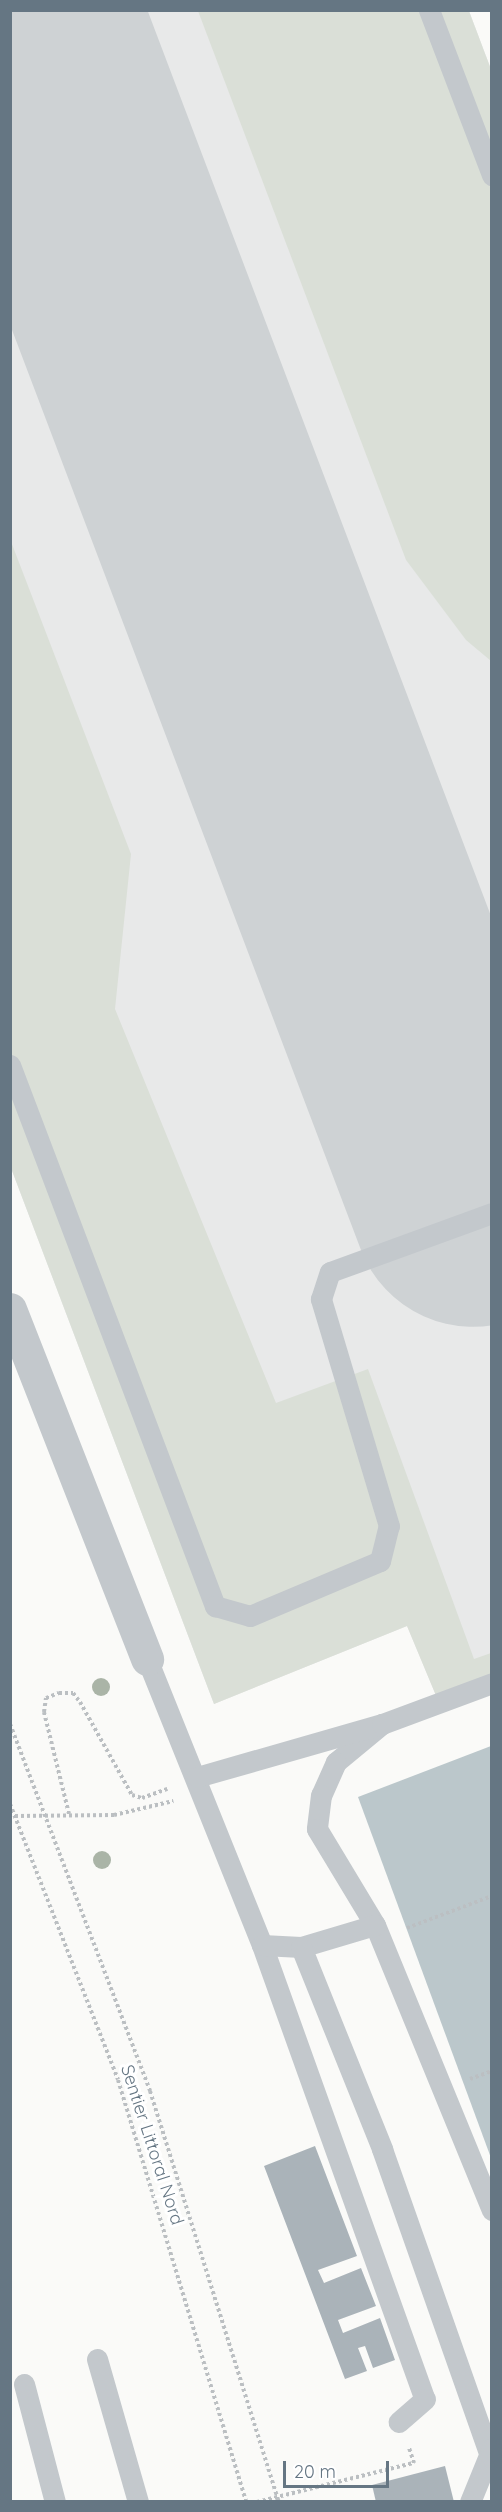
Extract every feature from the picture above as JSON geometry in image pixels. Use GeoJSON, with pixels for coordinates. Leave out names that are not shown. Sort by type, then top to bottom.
{"type":"FeatureCollection","features":[{"type":"Feature","properties":{"kind":"street"},"geometry":{"type":"LineString","coordinates":[[10,1309],[147,1659]]}},
{"type":"Feature","properties":{"kind":"lane"},"geometry":{"type":"LineString","coordinates":[[429,10],[492,175]]}},
{"type":"Feature","properties":{"kind":"lane"},"geometry":{"type":"LineString","coordinates":[[10,1065],[215,1606],[250,1616],[380,1561],[389,1526],[321,1299],[330,1272],[492,1213]]}},
{"type":"Feature","properties":{"kind":"lane"},"geometry":{"type":"LineString","coordinates":[[147,1659],[262,1945],[425,2399],[399,2422]]}},
{"type":"Feature","properties":{"kind":"lane"},"geometry":{"type":"LineString","coordinates":[[200,1786],[382,1724],[492,1683]]}},
{"type":"Feature","properties":{"kind":"lane"},"geometry":{"type":"LineString","coordinates":[[382,1724],[336,1762],[321,1795],[317,1829],[375,1925],[492,2210]]}},
{"type":"Feature","properties":{"kind":"lane"},"geometry":{"type":"LineString","coordinates":[[262,1945],[301,1947],[375,1925]]}},
{"type":"Feature","properties":{"kind":"lane"},"geometry":{"type":"LineString","coordinates":[[301,1947],[378,2139],[490,2449],[470,2502]]}},
{"type":"Feature","properties":{"kind":"lane"},"geometry":{"type":"LineString","coordinates":[[97,2359],[138,2502]]}},
{"type":"Feature","properties":{"kind":"lane"},"geometry":{"type":"LineString","coordinates":[[24,2384],[55,2502]]}},
{"type":"Feature","properties":{"kind":"path"},"geometry":{"type":"LineString","coordinates":[[69,1814],[44,1712],[46,1698],[59,1693],[73,1694],[80,1702],[132,1795],[142,1798],[200,1786]]}},
{"type":"Feature","properties":{"kind":"path"},"geometry":{"type":"LineString","coordinates":[[10,1724],[48,1814],[150,2091],[278,2500]]}},
{"type":"Feature","properties":{"kind":"path"},"geometry":{"type":"LineString","coordinates":[[15,1816],[114,1815],[200,1786]]}},
{"type":"Feature","properties":{"kind":"path","name":"Sentier Littoral Nord"},"geometry":{"type":"LineString","coordinates":[[10,1804],[118,2080],[246,2502]]}},
{"type":"Feature","properties":{"kind":"path"},"geometry":{"type":"LineString","coordinates":[[406,1928],[492,1896]]}},
{"type":"Feature","properties":{"kind":"path"},"geometry":{"type":"LineString","coordinates":[[463,2082],[492,2071]]}},
{"type":"Feature","properties":{"kind":"path"},"geometry":{"type":"LineString","coordinates":[[257,2502],[278,2500],[414,2463],[399,2422]]}},
{"type":"Feature","properties":{"kind":"shaded area"},"geometry":{"type":"Polygon","coordinates":[[[11,11],[469,11],[492,72],[491,1678],[437,1698],[407,1626],[214,1704],[11,1168],[11,11]]]}},
{"type":"Feature","properties":{"kind":"shaded area"},"geometry":{"type":"Polygon","coordinates":[[[198,11],[469,11],[492,72],[491,661],[466,640],[406,560],[198,11]]]}},
{"type":"Feature","properties":{"kind":"shaded area"},"geometry":{"type":"Polygon","coordinates":[[[10,539],[131,854],[115,1009],[276,1403],[368,1369],[474,1659],[491,1653],[491,1678],[437,1698],[407,1626],[214,1704],[11,1168],[10,539]]]}},
{"type":"Feature","properties":{"kind":"shaded area"},"geometry":{"type":"Polygon","coordinates":[[[491,1746],[491,2158],[358,1797],[491,1746]]]}},
{"type":"Feature","properties":{"kind":"building"},"geometry":{"type":"Polygon","coordinates":[[[315,2146],[357,2256],[318,2270],[324,2283],[361,2268],[376,2306],[338,2320],[343,2333],[380,2318],[395,2360],[373,2368],[365,2346],[358,2348],[367,2371],[345,2379],[264,2166],[315,2146]]]}},
{"type":"Feature","properties":{"kind":"building"},"geometry":{"type":"Polygon","coordinates":[[[445,2466],[454,2502],[376,2502],[372,2485],[445,2466]]]}},
{"type":"Feature","properties":{"kind":"runway"},"geometry":{"type":"LineString","coordinates":[[19,10],[473,1207]]}}]}
